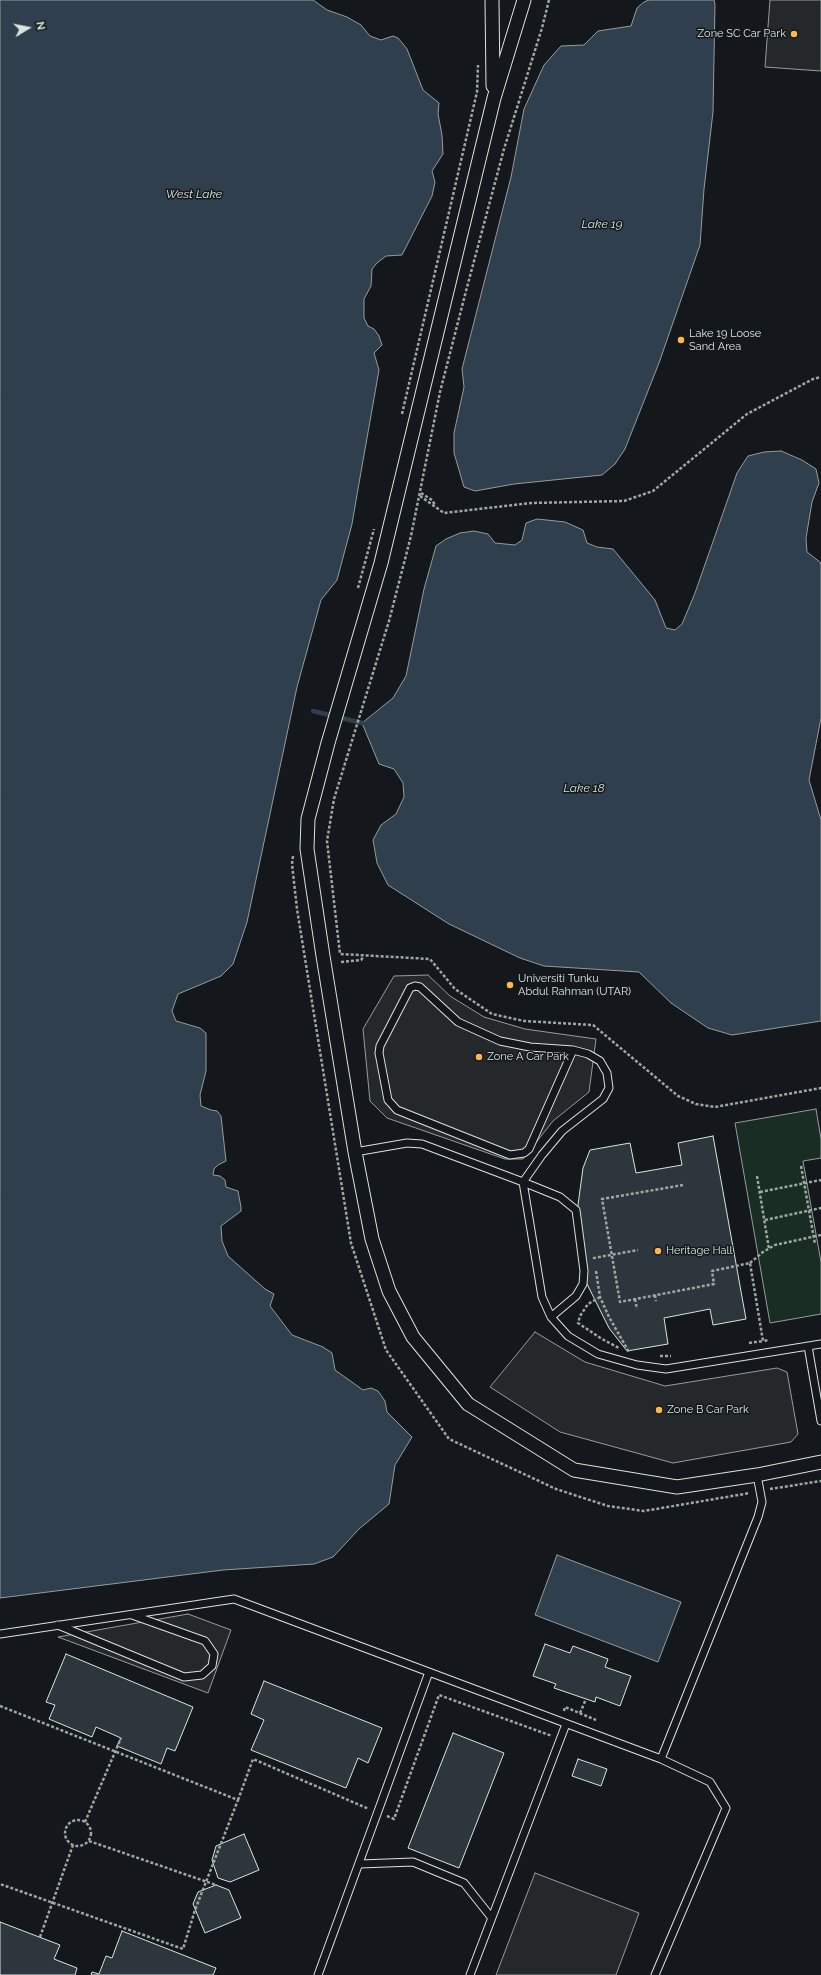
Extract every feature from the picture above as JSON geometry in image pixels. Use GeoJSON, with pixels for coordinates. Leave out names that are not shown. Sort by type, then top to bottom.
{"type":"FeatureCollection","features":[{"type":"Feature","properties":{"kind":"street"},"geometry":{"type":"LineString","coordinates":[[492,0],[494,98]]}},
{"type":"Feature","properties":{"kind":"street"},"geometry":{"type":"LineString","coordinates":[[524,0],[494,98],[381,563],[328,743],[308,819],[307,849],[324,966],[355,1152],[372,1240],[389,1291],[413,1337],[468,1404],[574,1470],[677,1488],[757,1475],[821,1462]]}},
{"type":"Feature","properties":{"kind":"lane"},"geometry":{"type":"LineString","coordinates":[[573,1050],[529,1149],[524,1153],[510,1155],[397,1110],[388,1100],[379,1053],[380,1046],[410,988],[415,986],[420,987],[458,1022],[500,1042],[530,1047],[573,1050],[588,1054],[600,1061],[607,1073],[610,1088],[603,1099],[562,1131],[542,1155],[523,1182],[542,1297],[551,1317],[568,1336],[598,1354],[637,1365],[666,1369],[821,1344]]}},
{"type":"Feature","properties":{"kind":"lane"},"geometry":{"type":"LineString","coordinates":[[355,1152],[407,1143],[422,1144],[560,1197],[576,1210],[584,1271],[583,1284],[576,1296],[551,1317]]}},
{"type":"Feature","properties":{"kind":"lane"},"geometry":{"type":"LineString","coordinates":[[808,1346],[821,1421]]}},
{"type":"Feature","properties":{"kind":"lane"},"geometry":{"type":"LineString","coordinates":[[661,1759],[758,1517],[762,1502],[757,1475]]}},
{"type":"Feature","properties":{"kind":"lane"},"geometry":{"type":"LineString","coordinates":[[0,1634],[234,1598],[661,1759],[710,1782],[726,1808],[655,1975]]}},
{"type":"Feature","properties":{"kind":"lane"},"geometry":{"type":"LineString","coordinates":[[57,1625],[184,1677],[202,1675],[212,1666],[214,1654],[205,1641],[130,1614]]}},
{"type":"Feature","properties":{"kind":"lane"},"geometry":{"type":"LineString","coordinates":[[318,1975],[360,1864],[429,1672]]}},
{"type":"Feature","properties":{"kind":"lane"},"geometry":{"type":"LineString","coordinates":[[470,1975],[563,1722]]}},
{"type":"Feature","properties":{"kind":"lane"},"geometry":{"type":"LineString","coordinates":[[360,1864],[413,1862],[464,1883],[491,1917]]}},
{"type":"Feature","properties":{"kind":"path"},"geometry":{"type":"LineString","coordinates":[[549,0],[542,28],[504,149],[466,290],[440,392],[411,536],[389,621],[334,799],[327,841],[340,954],[430,959],[456,989],[492,1014],[524,1021],[593,1024],[678,1096],[696,1104],[715,1107],[821,1088]]}},
{"type":"Feature","properties":{"kind":"path"},"geometry":{"type":"LineString","coordinates":[[400,421],[477,92],[478,61]]}},
{"type":"Feature","properties":{"kind":"path"},"geometry":{"type":"LineString","coordinates":[[420,494],[444,513],[532,502],[624,501],[653,491],[747,414],[813,379],[821,377]]}},
{"type":"Feature","properties":{"kind":"path"},"geometry":{"type":"LineString","coordinates":[[357,590],[376,522]]}},
{"type":"Feature","properties":{"kind":"path"},"geometry":{"type":"LineString","coordinates":[[294,850],[292,864],[298,909],[351,1243],[386,1350],[449,1439],[556,1489],[608,1506],[644,1511],[821,1481]]}},
{"type":"Feature","properties":{"kind":"path"},"geometry":{"type":"LineString","coordinates":[[341,962],[361,960],[365,955]]}},
{"type":"Feature","properties":{"kind":"path"},"geometry":{"type":"LineString","coordinates":[[801,1166],[815,1244]]}},
{"type":"Feature","properties":{"kind":"path"},"geometry":{"type":"LineString","coordinates":[[757,1176],[769,1249]]}},
{"type":"Feature","properties":{"kind":"path"},"geometry":{"type":"LineString","coordinates":[[760,1192],[821,1180]]}},
{"type":"Feature","properties":{"kind":"path"},"geometry":{"type":"LineString","coordinates":[[683,1185],[602,1199],[620,1302],[714,1284],[712,1271],[750,1264],[769,1249],[776,1246],[821,1235]]}},
{"type":"Feature","properties":{"kind":"path"},"geometry":{"type":"LineString","coordinates":[[764,1220],[821,1208]]}},
{"type":"Feature","properties":{"kind":"path"},"geometry":{"type":"LineString","coordinates":[[611,1255],[638,1250]]}},
{"type":"Feature","properties":{"kind":"path"},"geometry":{"type":"LineString","coordinates":[[594,1258],[600,1297],[609,1317],[632,1356],[578,1323],[580,1316],[588,1304],[600,1297]]}},
{"type":"Feature","properties":{"kind":"path"},"geometry":{"type":"LineString","coordinates":[[750,1264],[763,1341]]}},
{"type":"Feature","properties":{"kind":"path"},"geometry":{"type":"LineString","coordinates":[[655,1295],[656,1301]]}},
{"type":"Feature","properties":{"kind":"path"},"geometry":{"type":"LineString","coordinates":[[635,1299],[637,1310]]}},
{"type":"Feature","properties":{"kind":"path"},"geometry":{"type":"LineString","coordinates":[[745,1344],[770,1340]]}},
{"type":"Feature","properties":{"kind":"path"},"geometry":{"type":"LineString","coordinates":[[654,1356],[677,1356]]}},
{"type":"Feature","properties":{"kind":"path"},"geometry":{"type":"LineString","coordinates":[[0,1884],[52,1904],[183,1949],[206,1882],[253,1759],[394,1819],[439,1695],[555,1738],[563,1722],[565,1707],[596,1720]]}},
{"type":"Feature","properties":{"kind":"path"},"geometry":{"type":"LineString","coordinates":[[580,1713],[586,1699]]}},
{"type":"Feature","properties":{"kind":"path"},"geometry":{"type":"LineString","coordinates":[[0,1706],[238,1800]]}},
{"type":"Feature","properties":{"kind":"path"},"geometry":{"type":"LineString","coordinates":[[85,1822],[121,1738]]}},
{"type":"Feature","properties":{"kind":"path"},"geometry":{"type":"LineString","coordinates":[[73,1822],[85,1822],[91,1828],[92,1833],[89,1841],[82,1846],[73,1845],[65,1836],[67,1827],[73,1822]]}},
{"type":"Feature","properties":{"kind":"path"},"geometry":{"type":"LineString","coordinates":[[89,1841],[216,1885]]}},
{"type":"Feature","properties":{"kind":"path"},"geometry":{"type":"LineString","coordinates":[[40,1937],[73,1845]]}},
{"type":"Feature","properties":{"kind":"green space"},"geometry":{"type":"Polygon","coordinates":[[[816,1109],[821,1139],[821,1158],[803,1161],[821,1262],[821,1314],[770,1323],[735,1123],[816,1109]]]}},
{"type":"Feature","properties":{"kind":"shaded area","name":"Zone SC Car Park"},"geometry":{"type":"Polygon","coordinates":[[[770,0],[821,0],[821,71],[765,67],[770,0]]]}},
{"type":"Feature","properties":{"kind":"shaded area","name":"Zone A Car Park"},"geometry":{"type":"Polygon","coordinates":[[[428,975],[450,996],[484,1017],[525,1029],[596,1039],[589,1092],[553,1121],[523,1159],[505,1159],[387,1118],[370,1101],[363,1029],[394,976],[428,975]]]}},
{"type":"Feature","properties":{"kind":"shaded area","name":"Zone B Car Park"},"geometry":{"type":"Polygon","coordinates":[[[535,1332],[585,1362],[665,1386],[777,1368],[787,1372],[798,1434],[791,1442],[673,1463],[560,1432],[490,1387],[535,1332]]]}},
{"type":"Feature","properties":{"kind":"shaded area"},"geometry":{"type":"Polygon","coordinates":[[[188,1614],[231,1630],[208,1693],[58,1637],[188,1614]]]}},
{"type":"Feature","properties":{"kind":"shaded area"},"geometry":{"type":"Polygon","coordinates":[[[535,1873],[639,1913],[616,1975],[496,1975],[535,1873]]]}},
{"type":"Feature","properties":{"kind":"water","name":"West Lake"},"geometry":{"type":"Polygon","coordinates":[[[0,0],[313,0],[327,10],[347,17],[361,25],[370,36],[381,40],[393,36],[398,38],[407,49],[423,90],[439,103],[438,114],[442,135],[443,154],[432,171],[435,182],[432,196],[402,255],[386,256],[377,263],[372,269],[371,286],[364,299],[364,318],[368,326],[374,329],[379,336],[382,345],[374,353],[379,370],[352,524],[337,580],[321,600],[297,687],[247,922],[233,964],[221,976],[178,994],[172,1011],[176,1021],[200,1028],[206,1033],[206,1071],[200,1095],[201,1106],[217,1111],[221,1116],[226,1161],[214,1169],[213,1175],[220,1176],[225,1180],[226,1187],[238,1191],[241,1207],[241,1211],[221,1226],[222,1241],[228,1256],[265,1289],[274,1294],[270,1306],[292,1335],[323,1347],[332,1353],[335,1370],[363,1390],[371,1388],[378,1391],[385,1401],[387,1412],[412,1437],[395,1465],[389,1504],[359,1529],[333,1557],[314,1564],[223,1570],[0,1598],[0,0]]]}},
{"type":"Feature","properties":{"kind":"water","name":"Lake 19"},"geometry":{"type":"Polygon","coordinates":[[[649,0],[714,0],[715,4],[713,112],[704,189],[700,245],[659,363],[625,449],[615,464],[602,475],[514,484],[475,491],[464,487],[454,453],[454,433],[464,387],[462,369],[511,177],[524,109],[544,65],[561,46],[584,45],[598,31],[631,26],[637,8],[649,0]]]}},
{"type":"Feature","properties":{"kind":"water","name":"Lake 18"},"geometry":{"type":"Polygon","coordinates":[[[781,451],[802,460],[816,469],[819,483],[812,502],[806,538],[807,552],[820,562],[821,565],[821,718],[809,780],[821,820],[821,1021],[732,1035],[708,1028],[671,1003],[639,972],[544,966],[520,958],[449,924],[388,885],[377,863],[373,840],[381,825],[396,814],[404,797],[403,783],[394,769],[379,764],[362,723],[393,698],[406,676],[424,589],[436,546],[446,539],[460,533],[474,531],[488,534],[495,543],[515,545],[522,540],[526,523],[537,519],[565,522],[583,530],[587,543],[597,547],[613,549],[655,600],[666,628],[675,630],[682,624],[695,593],[737,473],[748,456],[764,452],[781,451]]]}},
{"type":"Feature","properties":{"kind":"water"},"geometry":{"type":"Polygon","coordinates":[[[557,1555],[681,1602],[658,1662],[535,1615],[557,1555]]]}},
{"type":"Feature","properties":{"kind":"building","name":"Heritage Hall"},"geometry":{"type":"Polygon","coordinates":[[[713,1136],[746,1319],[713,1325],[710,1309],[664,1318],[668,1344],[627,1351],[609,1328],[584,1278],[579,1235],[578,1205],[583,1168],[590,1150],[630,1143],[636,1173],[682,1165],[678,1143],[713,1136]]]}},
{"type":"Feature","properties":{"kind":"building"},"geometry":{"type":"Polygon","coordinates":[[[545,1644],[570,1653],[573,1646],[608,1659],[605,1667],[631,1676],[620,1706],[596,1697],[595,1702],[554,1688],[556,1684],[533,1676],[545,1644]]]}},
{"type":"Feature","properties":{"kind":"building"},"geometry":{"type":"Polygon","coordinates":[[[66,1654],[193,1707],[175,1751],[167,1748],[161,1764],[117,1746],[121,1738],[96,1727],[92,1737],[49,1719],[55,1705],[46,1702],[66,1654]]]}},
{"type":"Feature","properties":{"kind":"building"},"geometry":{"type":"Polygon","coordinates":[[[264,1681],[382,1728],[368,1763],[358,1758],[346,1788],[251,1750],[264,1720],[251,1714],[264,1681]]]}},
{"type":"Feature","properties":{"kind":"building"},"geometry":{"type":"Polygon","coordinates":[[[453,1733],[504,1753],[459,1868],[408,1848],[453,1733]]]}},
{"type":"Feature","properties":{"kind":"building"},"geometry":{"type":"Polygon","coordinates":[[[578,1759],[607,1769],[601,1786],[572,1776],[578,1759]]]}},
{"type":"Feature","properties":{"kind":"building"},"geometry":{"type":"Polygon","coordinates":[[[244,1834],[259,1870],[230,1882],[218,1878],[212,1860],[216,1846],[244,1834]]]}},
{"type":"Feature","properties":{"kind":"building"},"geometry":{"type":"Polygon","coordinates":[[[216,1885],[229,1890],[241,1918],[205,1933],[193,1904],[198,1892],[216,1885]]]}},
{"type":"Feature","properties":{"kind":"building"},"geometry":{"type":"Polygon","coordinates":[[[0,1922],[60,1945],[54,1959],[77,1968],[75,1975],[0,1975],[0,1922]]]}},
{"type":"Feature","properties":{"kind":"building"},"geometry":{"type":"Polygon","coordinates":[[[122,1931],[216,1968],[213,1975],[91,1975],[92,1972],[99,1974],[106,1956],[112,1958],[122,1931]]]}},
{"type":"Feature","properties":{"kind":"waterway"},"geometry":{"type":"LineString","coordinates":[[313,711],[362,723]]}},
{"type":"Feature","properties":{"kind":"place","name":"Zone SC Car Park"},"geometry":{"type":"Point","coordinates":[794,34]}},
{"type":"Feature","properties":{"kind":"place","name":"Lake 19 Loose Sand Area"},"geometry":{"type":"Point","coordinates":[681,340]}},
{"type":"Feature","properties":{"kind":"place","name":"Universiti Tunku Abdul Rahman (UTAR)"},"geometry":{"type":"Point","coordinates":[510,985]}},
{"type":"Feature","properties":{"kind":"place","name":"Zone A Car Park"},"geometry":{"type":"Point","coordinates":[479,1057]}},
{"type":"Feature","properties":{"kind":"place","name":"Heritage Hall"},"geometry":{"type":"Point","coordinates":[658,1251]}},
{"type":"Feature","properties":{"kind":"place","name":"Zone B Car Park"},"geometry":{"type":"Point","coordinates":[659,1410]}}]}
